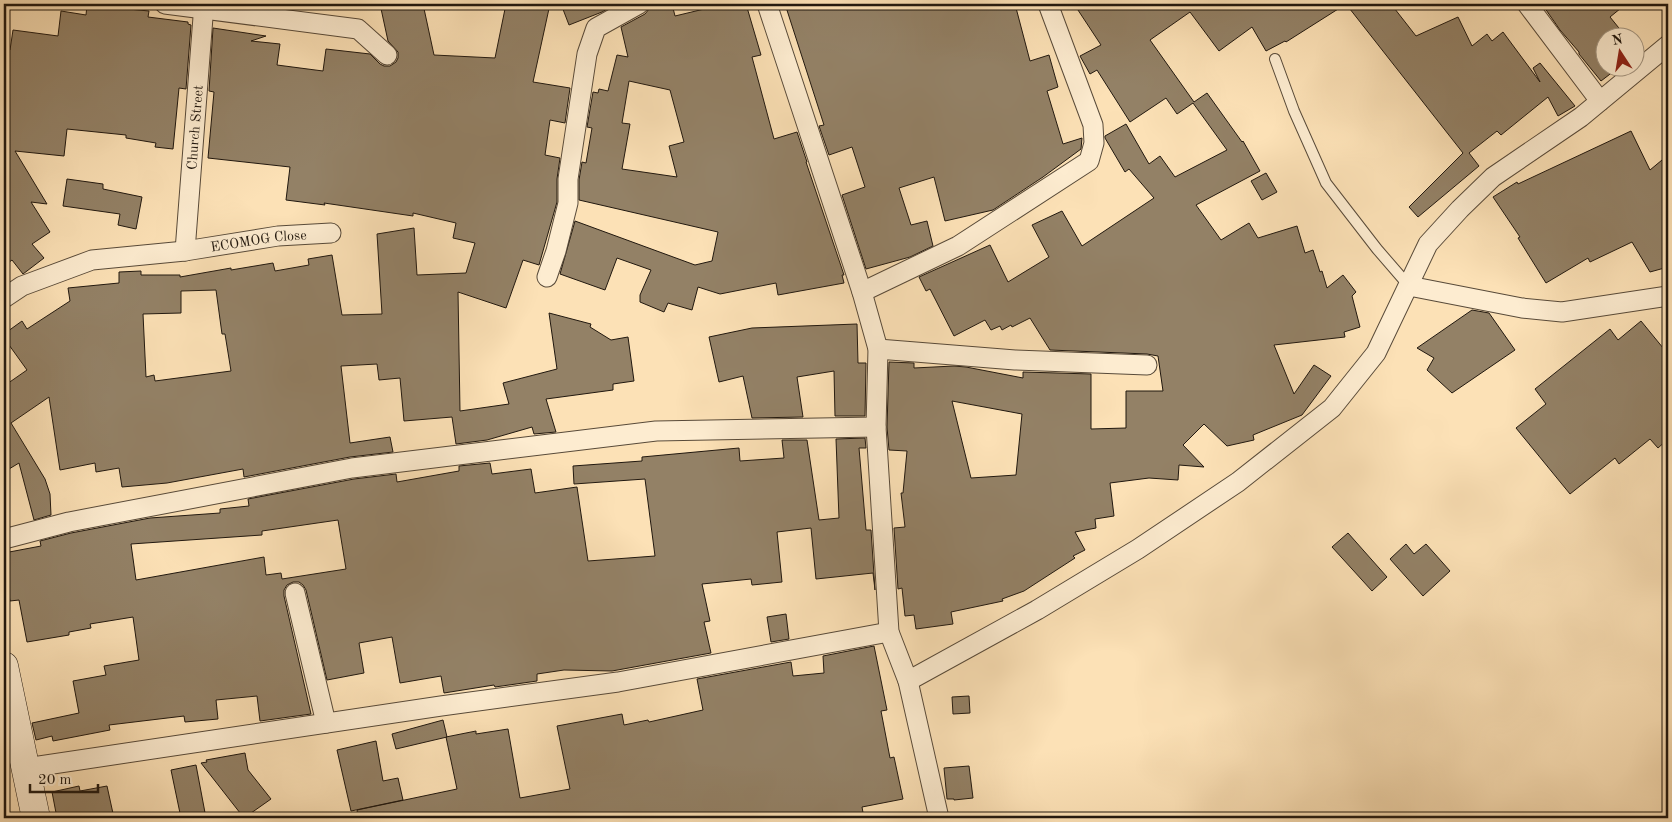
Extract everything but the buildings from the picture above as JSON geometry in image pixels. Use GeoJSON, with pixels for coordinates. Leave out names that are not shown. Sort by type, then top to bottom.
{"type":"FeatureCollection","features":[{"type":"Feature","properties":{"kind":"street"},"geometry":{"type":"LineString","coordinates":[[165,4],[204,7],[358,29],[387,55]]}},
{"type":"Feature","properties":{"kind":"street"},"geometry":{"type":"LineString","coordinates":[[547,277],[556,251],[568,202],[568,179],[587,54],[596,28],[639,4]]}},
{"type":"Feature","properties":{"kind":"street"},"geometry":{"type":"LineString","coordinates":[[767,4],[862,292],[878,349],[876,427],[889,632],[908,681],[939,818]]}},
{"type":"Feature","properties":{"kind":"street"},"geometry":{"type":"LineString","coordinates":[[862,292],[958,246],[1089,161],[1094,143],[1093,125],[1048,4]]}},
{"type":"Feature","properties":{"kind":"street"},"geometry":{"type":"LineString","coordinates":[[1528,4],[1600,101]]}},
{"type":"Feature","properties":{"kind":"street","name":"Church Street"},"geometry":{"type":"LineString","coordinates":[[185,250],[204,7]]}},
{"type":"Feature","properties":{"kind":"street"},"geometry":{"type":"LineString","coordinates":[[908,681],[1037,610],[1138,549],[1238,482],[1332,408],[1376,353],[1428,244],[1460,209],[1493,177],[1580,117],[1668,44]]}},
{"type":"Feature","properties":{"kind":"street","name":"ECOMOG Close"},"geometry":{"type":"LineString","coordinates":[[4,298],[22,286],[92,260],[185,250],[278,236],[331,232]]}},
{"type":"Feature","properties":{"kind":"street"},"geometry":{"type":"LineString","coordinates":[[1409,286],[1522,308],[1562,312],[1668,296]]}},
{"type":"Feature","properties":{"kind":"street"},"geometry":{"type":"LineString","coordinates":[[878,349],[1015,360],[1147,365]]}},
{"type":"Feature","properties":{"kind":"street"},"geometry":{"type":"LineString","coordinates":[[4,539],[68,522],[352,468],[656,431],[876,427]]}},
{"type":"Feature","properties":{"kind":"street"},"geometry":{"type":"LineString","coordinates":[[295,593],[326,723]]}},
{"type":"Feature","properties":{"kind":"street"},"geometry":{"type":"LineString","coordinates":[[26,768],[618,682],[889,632]]}},
{"type":"Feature","properties":{"kind":"street"},"geometry":{"type":"LineString","coordinates":[[4,666],[36,818]]}},
{"type":"Feature","properties":{"kind":"lane"},"geometry":{"type":"LineString","coordinates":[[1275,60],[1294,111],[1326,183],[1377,249],[1409,286]]}}]}
